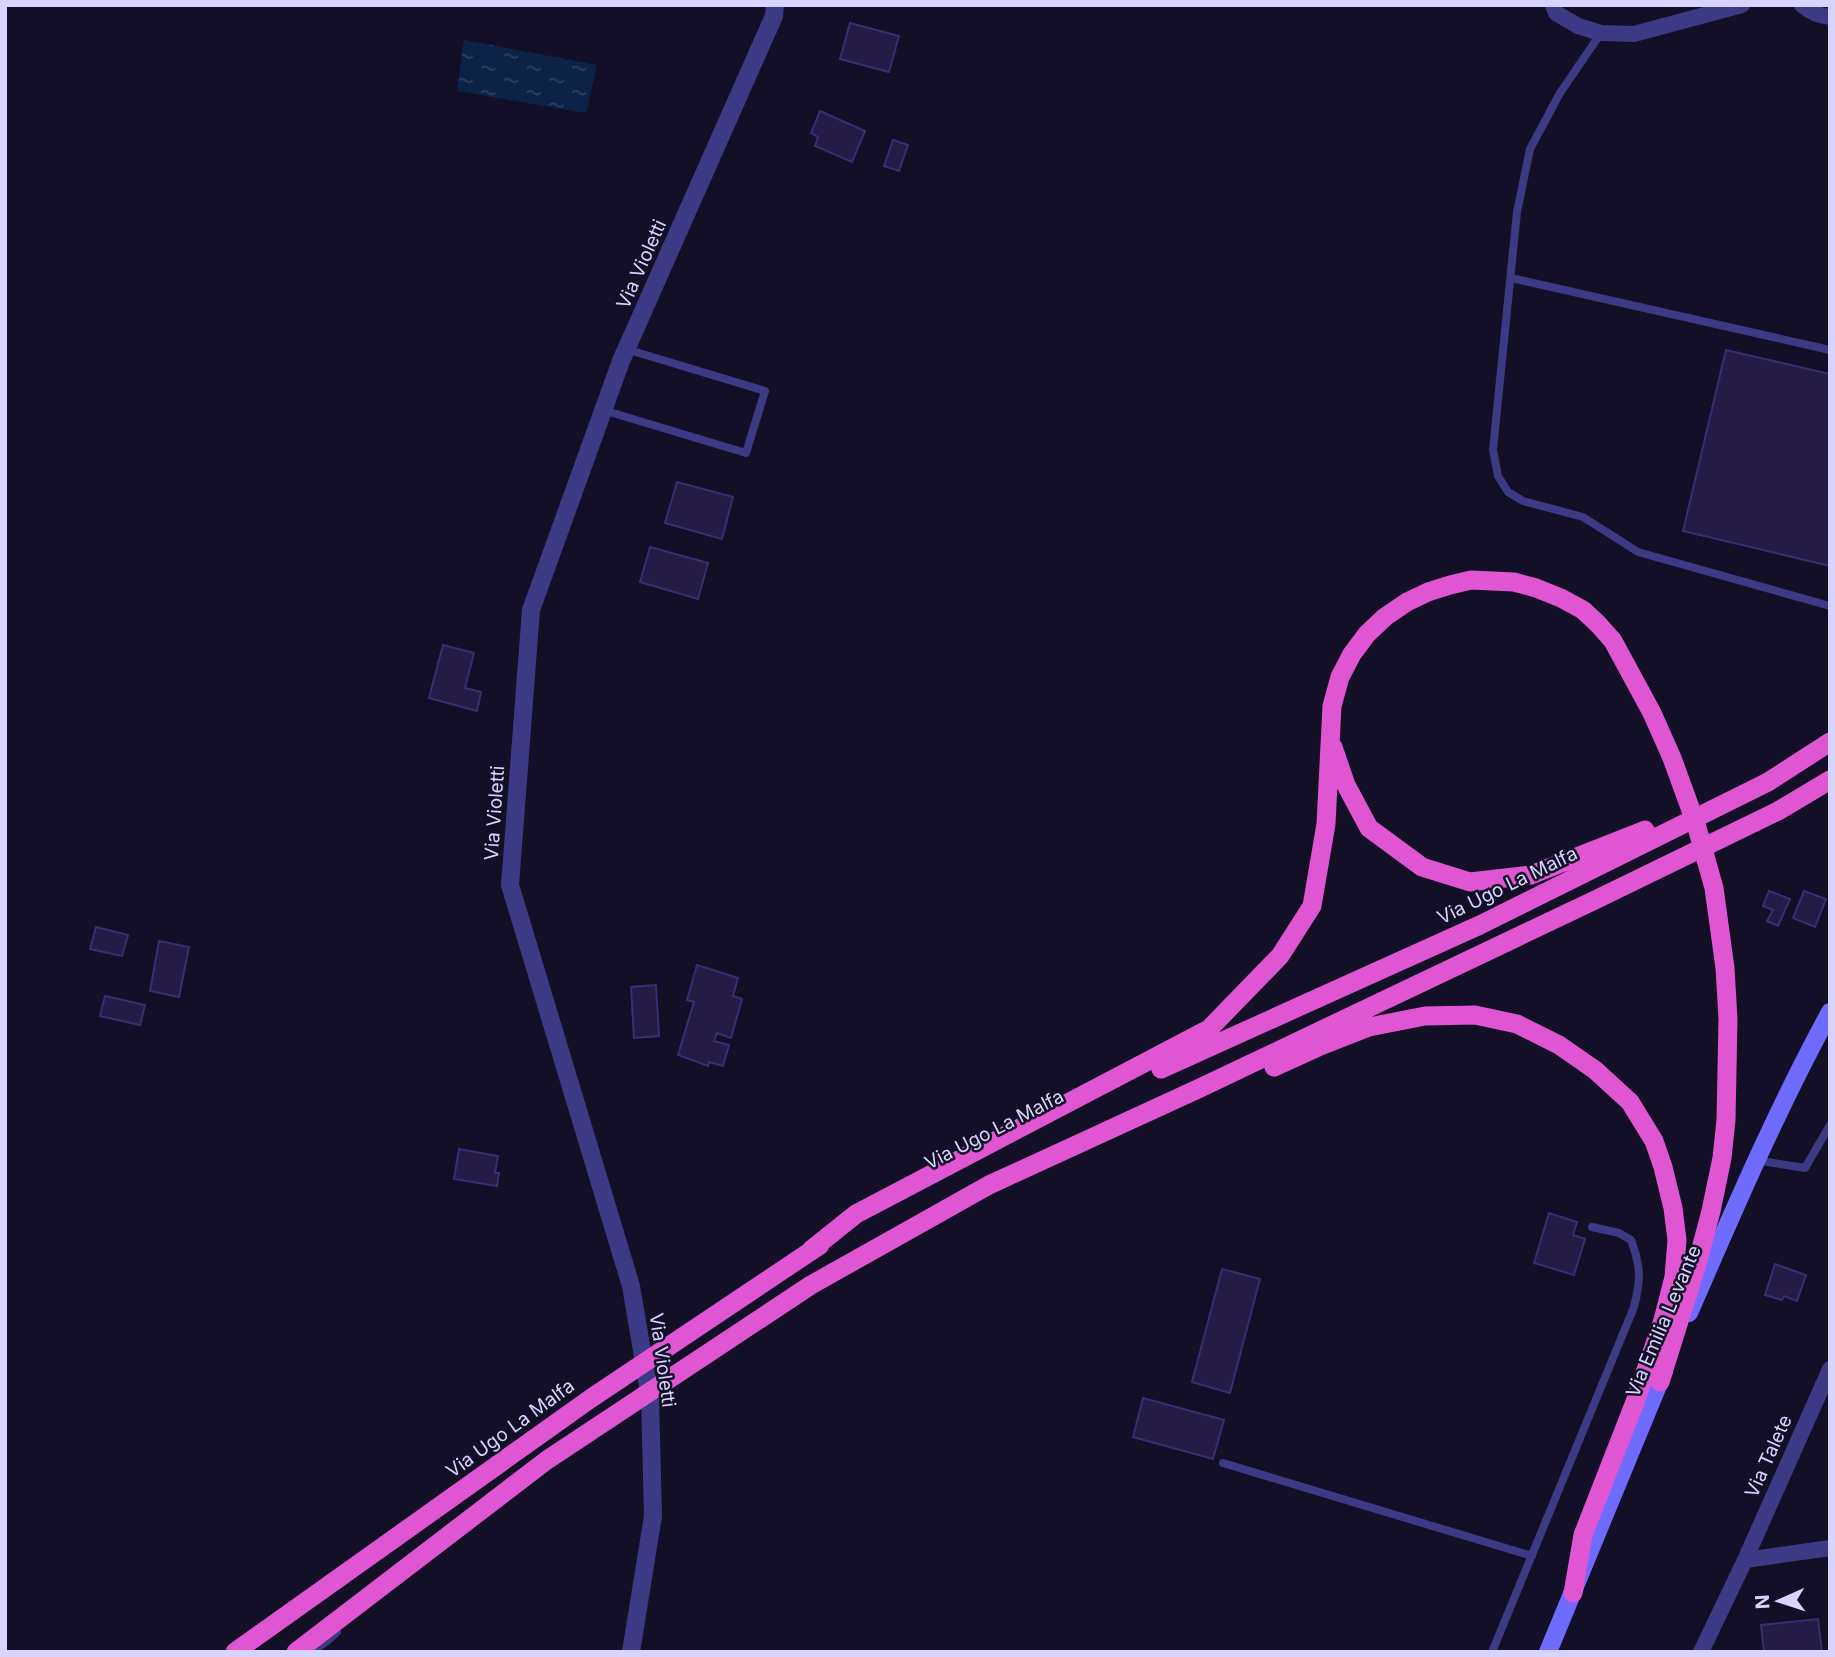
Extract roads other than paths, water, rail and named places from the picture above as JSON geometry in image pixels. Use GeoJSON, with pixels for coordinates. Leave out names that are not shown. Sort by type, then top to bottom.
{"type":"FeatureCollection","features":[{"type":"Feature","properties":{"kind":"highway"},"geometry":{"type":"LineString","coordinates":[[811,1250],[856,1214],[1209,1029],[1280,956],[1312,906],[1326,824],[1332,706],[1340,677],[1352,654],[1367,634],[1385,617],[1428,592],[1471,580],[1514,582],[1562,598],[1583,610],[1613,641],[1633,675],[1672,758],[1696,824],[1714,888],[1721,926],[1728,1019],[1726,1120],[1716,1185],[1698,1264],[1660,1382]]}},
{"type":"Feature","properties":{"kind":"highway"},"geometry":{"type":"LineString","coordinates":[[1329,732],[1346,785],[1369,828],[1422,867],[1470,882],[1531,875],[1768,782]]}},
{"type":"Feature","properties":{"kind":"highway","name":"Via Ugo La Malfa"},"geometry":{"type":"LineString","coordinates":[[235,1652],[590,1399],[811,1250],[1181,1058],[1480,925],[1768,782],[1830,742]]}},
{"type":"Feature","properties":{"kind":"highway"},"geometry":{"type":"LineString","coordinates":[[296,1652],[547,1460],[823,1278],[989,1185],[1200,1088],[1778,811],[1830,780]]}},
{"type":"Feature","properties":{"kind":"highway"},"geometry":{"type":"LineString","coordinates":[[1200,1088],[1231,1087],[1318,1047],[1370,1027],[1425,1016],[1475,1015],[1517,1024],[1559,1045],[1595,1070],[1630,1102],[1654,1141],[1663,1167],[1673,1208],[1676,1240],[1674,1277],[1663,1320],[1583,1535],[1573,1593]]}},
{"type":"Feature","properties":{"kind":"main road","name":"Via Emilia Levante"},"geometry":{"type":"LineString","coordinates":[[1548,1652],[1755,1160],[1796,1073],[1830,1012]]}},
{"type":"Feature","properties":{"kind":"street","name":"Via Violetti"},"geometry":{"type":"LineString","coordinates":[[631,1652],[653,1516],[650,1398],[631,1286],[510,885],[531,610],[626,349],[774,16],[775,5]]}},
{"type":"Feature","properties":{"kind":"street"},"geometry":{"type":"LineString","coordinates":[[1553,5],[1556,13],[1578,26],[1601,33],[1634,34],[1742,5]]}},
{"type":"Feature","properties":{"kind":"street"},"geometry":{"type":"LineString","coordinates":[[1802,5],[1827,19]]}},
{"type":"Feature","properties":{"kind":"street","name":"Via Talete"},"geometry":{"type":"LineString","coordinates":[[1701,1652],[1830,1368]]}},
{"type":"Feature","properties":{"kind":"street"},"geometry":{"type":"LineString","coordinates":[[1745,1560],[1830,1548]]}},
{"type":"Feature","properties":{"kind":"lane"},"geometry":{"type":"LineString","coordinates":[[1601,33],[1560,93],[1530,149],[1517,212],[1493,450],[1498,476],[1508,492],[1523,501],[1583,517],[1638,552],[1830,606]]}},
{"type":"Feature","properties":{"kind":"lane"},"geometry":{"type":"LineString","coordinates":[[1511,278],[1830,350]]}},
{"type":"Feature","properties":{"kind":"lane"},"geometry":{"type":"LineString","coordinates":[[603,410],[746,453],[765,391],[626,349]]}},
{"type":"Feature","properties":{"kind":"lane"},"geometry":{"type":"LineString","coordinates":[[1755,1160],[1805,1168],[1830,1125]]}},
{"type":"Feature","properties":{"kind":"lane"},"geometry":{"type":"LineString","coordinates":[[1492,1652],[1634,1307],[1640,1284],[1638,1260],[1632,1240],[1619,1233],[1591,1227]]}},
{"type":"Feature","properties":{"kind":"lane"},"geometry":{"type":"LineString","coordinates":[[1223,1463],[1532,1556]]}},
{"type":"Feature","properties":{"kind":"lane"},"geometry":{"type":"LineString","coordinates":[[311,1652],[344,1625],[368,1597]]}},
{"type":"Feature","properties":{"kind":"water"},"geometry":{"type":"Polygon","coordinates":[[[464,40],[597,65],[586,113],[457,91],[464,40]]]}}]}
